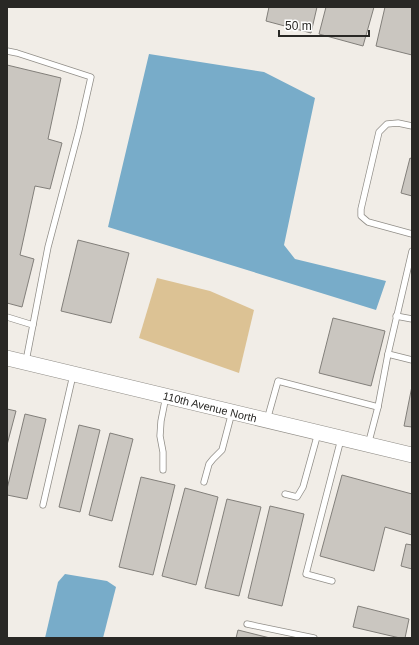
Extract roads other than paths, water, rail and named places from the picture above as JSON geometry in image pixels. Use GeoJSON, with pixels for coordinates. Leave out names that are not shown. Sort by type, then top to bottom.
{"type":"FeatureCollection","features":[{"type":"Feature","properties":{"kind":"street","name":"110th Avenue North"},"geometry":{"type":"LineString","coordinates":[[7,358],[412,456]]}},
{"type":"Feature","properties":{"kind":"lane"},"geometry":{"type":"LineString","coordinates":[[7,51],[91,77],[79,130],[48,247],[26,362]]}},
{"type":"Feature","properties":{"kind":"lane"},"geometry":{"type":"LineString","coordinates":[[412,126],[398,123],[387,124],[379,132],[361,209],[361,216],[368,222],[412,234]]}},
{"type":"Feature","properties":{"kind":"lane"},"geometry":{"type":"LineString","coordinates":[[368,445],[378,407],[396,316],[412,251]]}},
{"type":"Feature","properties":{"kind":"lane"},"geometry":{"type":"LineString","coordinates":[[396,316],[412,319]]}},
{"type":"Feature","properties":{"kind":"lane"},"geometry":{"type":"LineString","coordinates":[[7,317],[33,325]]}},
{"type":"Feature","properties":{"kind":"lane"},"geometry":{"type":"LineString","coordinates":[[388,354],[412,360]]}},
{"type":"Feature","properties":{"kind":"lane"},"geometry":{"type":"LineString","coordinates":[[43,505],[73,374]]}},
{"type":"Feature","properties":{"kind":"lane"},"geometry":{"type":"LineString","coordinates":[[267,420],[278,381],[378,407]]}},
{"type":"Feature","properties":{"kind":"lane"},"geometry":{"type":"LineString","coordinates":[[163,470],[163,452],[160,428],[166,396]]}},
{"type":"Feature","properties":{"kind":"lane"},"geometry":{"type":"LineString","coordinates":[[204,482],[209,464],[222,450],[232,412]]}},
{"type":"Feature","properties":{"kind":"lane"},"geometry":{"type":"LineString","coordinates":[[284,494],[297,497],[303,487],[318,433]]}},
{"type":"Feature","properties":{"kind":"lane"},"geometry":{"type":"LineString","coordinates":[[332,581],[306,574],[341,438]]}},
{"type":"Feature","properties":{"kind":"lane"},"geometry":{"type":"LineString","coordinates":[[247,624],[314,638]]}},
{"type":"Feature","properties":{"kind":"water"},"geometry":{"type":"Polygon","coordinates":[[[149,54],[264,72],[315,98],[284,245],[295,259],[386,281],[376,310],[108,227],[149,54]]]}},
{"type":"Feature","properties":{"kind":"water"},"geometry":{"type":"Polygon","coordinates":[[[65,574],[107,581],[116,587],[103,638],[45,638],[58,582],[65,574]]]}}]}
